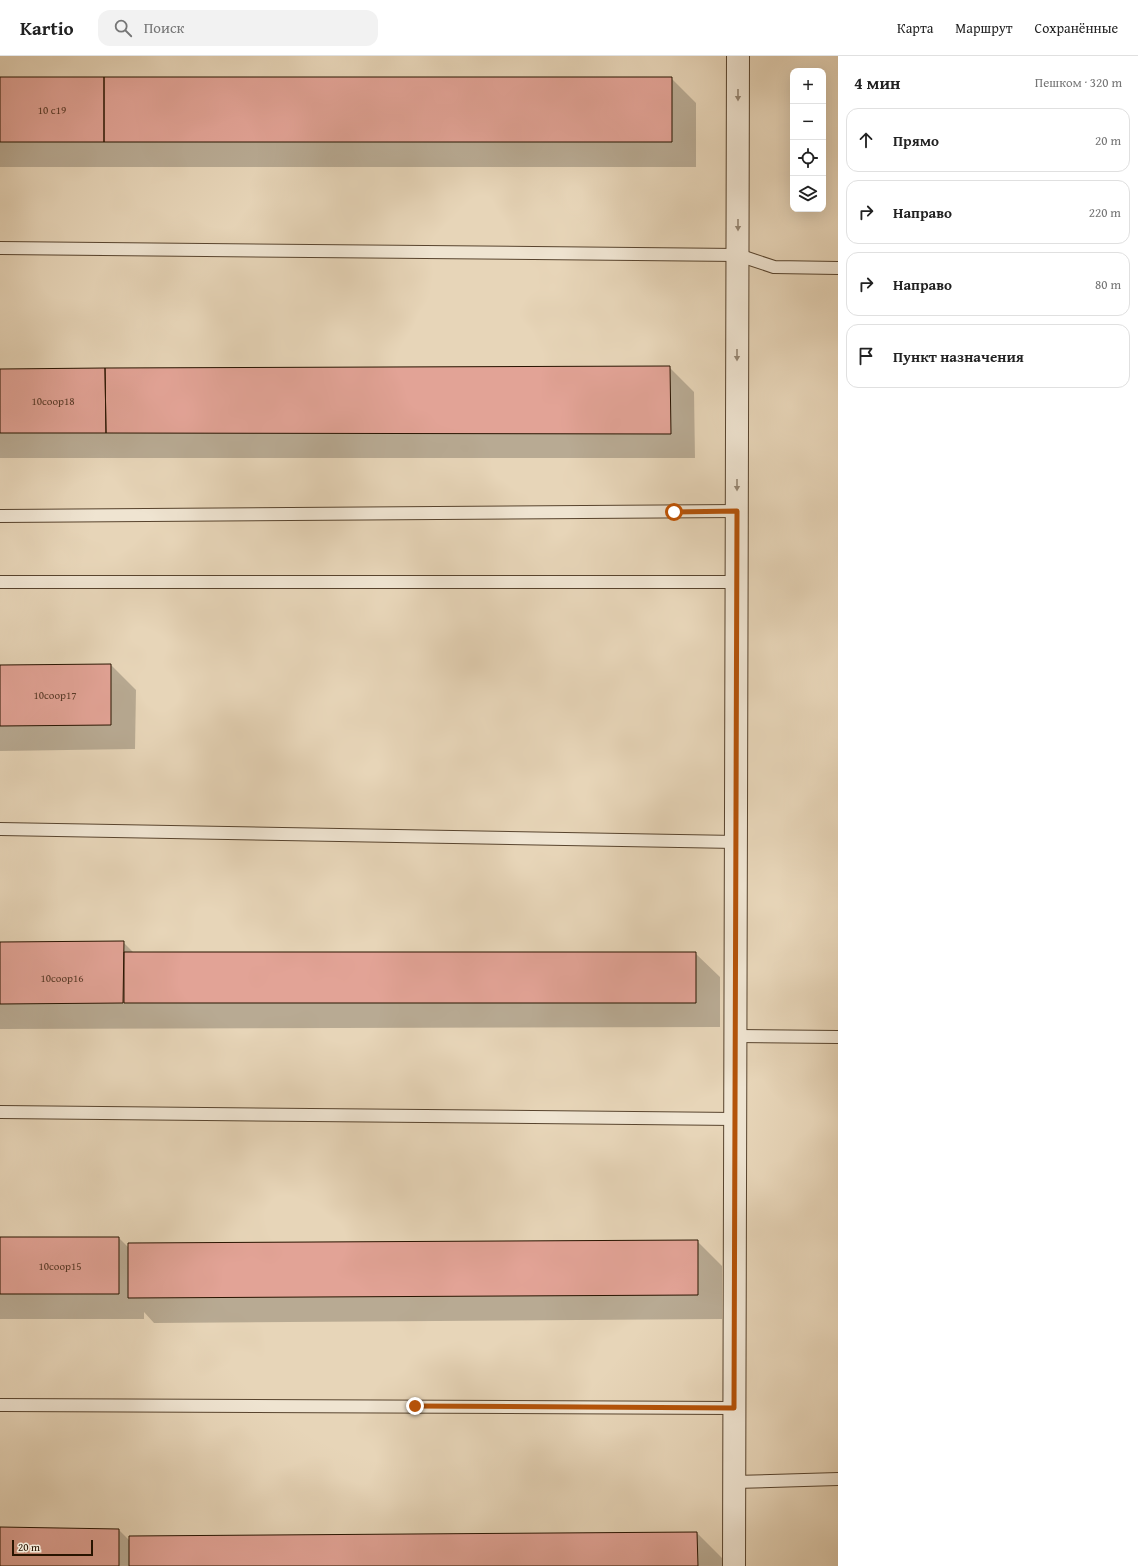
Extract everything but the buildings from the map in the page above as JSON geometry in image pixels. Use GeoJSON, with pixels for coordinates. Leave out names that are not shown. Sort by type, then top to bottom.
{"type":"FeatureCollection","features":[{"type":"Feature","properties":{"kind":"street"},"geometry":{"type":"LineString","coordinates":[[734,1566],[738,56]]}},
{"type":"Feature","properties":{"kind":"lane"},"geometry":{"type":"LineString","coordinates":[[0,248],[738,255],[774,267],[838,268]]}},
{"type":"Feature","properties":{"kind":"lane"},"geometry":{"type":"LineString","coordinates":[[0,516],[737,511]]}},
{"type":"Feature","properties":{"kind":"lane"},"geometry":{"type":"LineString","coordinates":[[0,582],[737,582]]}},
{"type":"Feature","properties":{"kind":"lane"},"geometry":{"type":"LineString","coordinates":[[0,829],[736,842]]}},
{"type":"Feature","properties":{"kind":"lane"},"geometry":{"type":"LineString","coordinates":[[736,1036],[838,1037]]}},
{"type":"Feature","properties":{"kind":"lane"},"geometry":{"type":"LineString","coordinates":[[0,1112],[735,1119]]}},
{"type":"Feature","properties":{"kind":"lane"},"geometry":{"type":"LineString","coordinates":[[0,1405],[734,1408]]}},
{"type":"Feature","properties":{"kind":"lane"},"geometry":{"type":"LineString","coordinates":[[734,1482],[838,1479]]}},
{"type":"Feature","properties":{"kind":"route"},"geometry":{"type":"LineString","coordinates":[[415,1406],[734,1408],[737,511],[674,512]]}}]}
